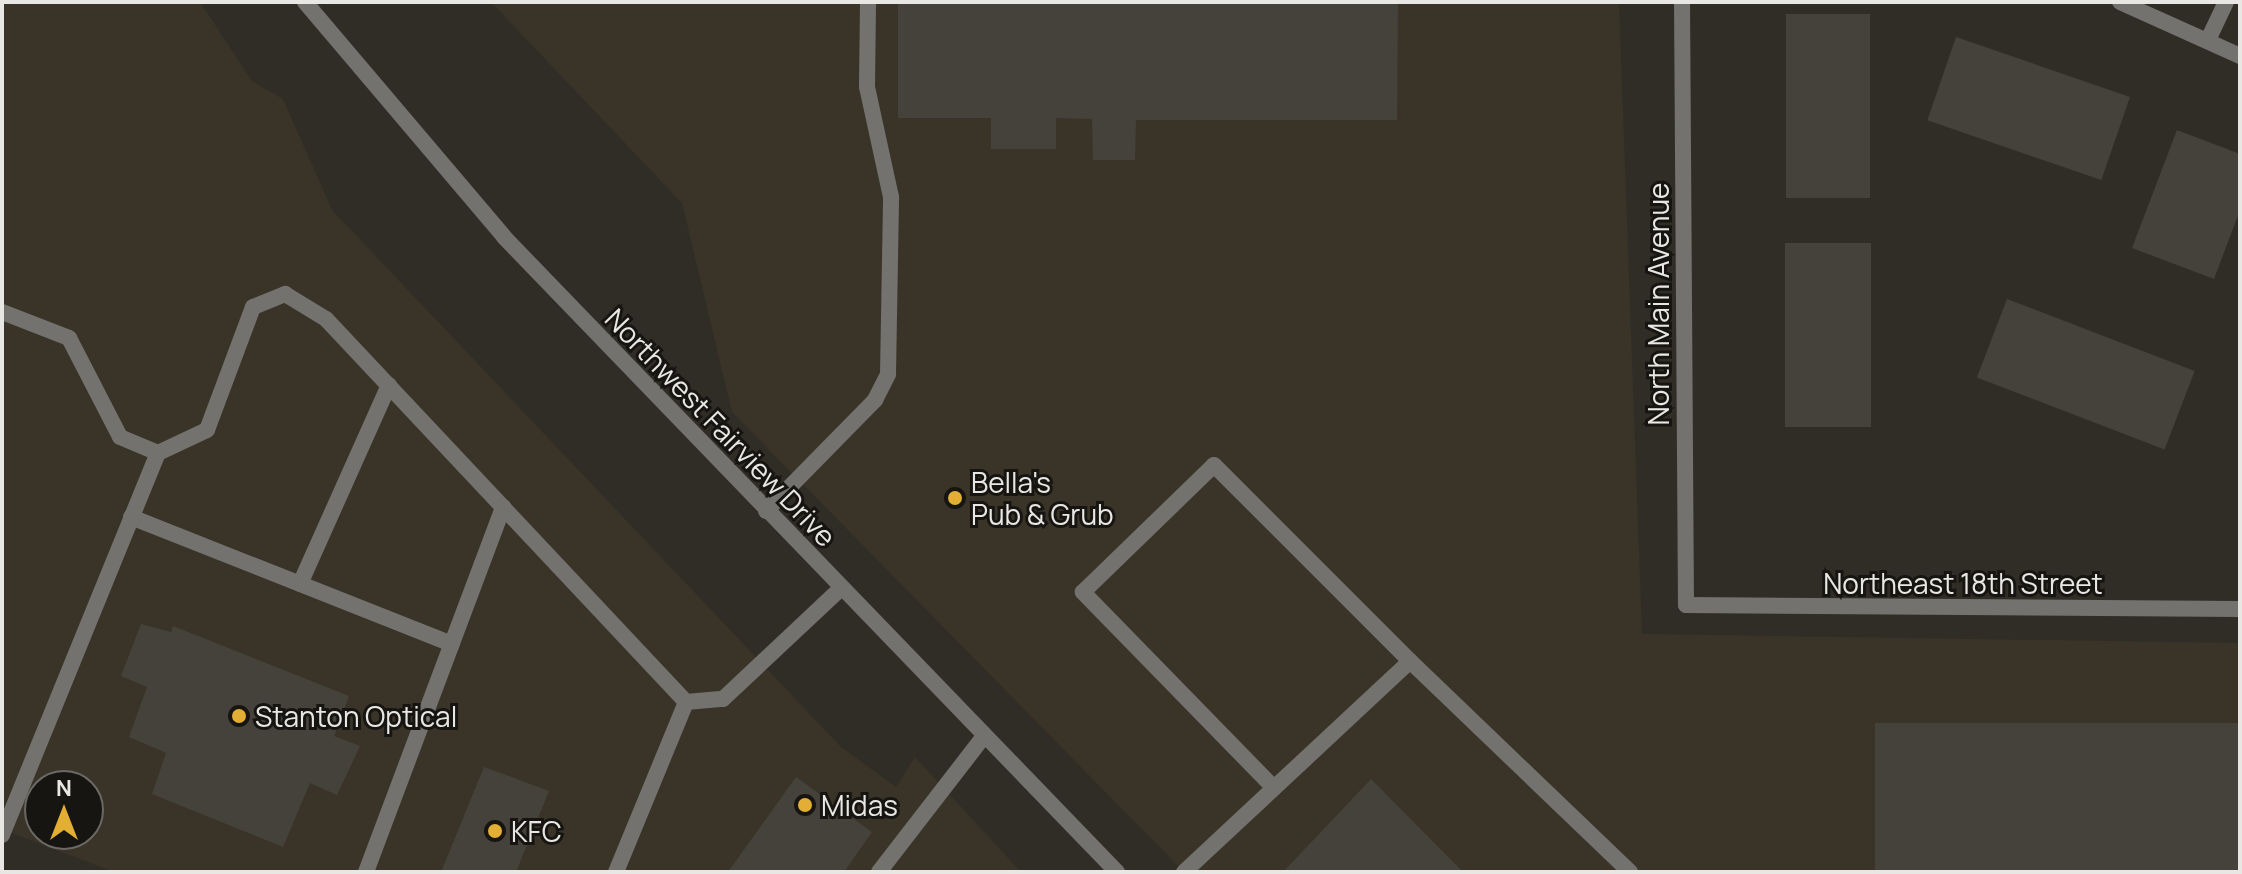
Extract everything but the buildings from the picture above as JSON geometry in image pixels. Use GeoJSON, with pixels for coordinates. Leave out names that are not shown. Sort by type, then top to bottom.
{"type":"FeatureCollection","features":[{"type":"Feature","properties":{"kind":"street","name":"Northwest Fairview Drive"},"geometry":{"type":"LineString","coordinates":[[305,2],[504,237],[1117,872]]}},
{"type":"Feature","properties":{"kind":"street"},"geometry":{"type":"LineString","coordinates":[[766,511],[875,400],[888,374],[891,197],[867,87],[868,2]]}},
{"type":"Feature","properties":{"kind":"street","name":"North Main Avenue"},"geometry":{"type":"LineString","coordinates":[[1682,2],[1686,605]]}},
{"type":"Feature","properties":{"kind":"street"},"geometry":{"type":"LineString","coordinates":[[2120,2],[2240,56]]}},
{"type":"Feature","properties":{"kind":"street"},"geometry":{"type":"LineString","coordinates":[[2208,40],[2226,2]]}},
{"type":"Feature","properties":{"kind":"street"},"geometry":{"type":"LineString","coordinates":[[2,835],[158,453],[207,430],[253,307],[285,294],[326,319],[686,702]]}},
{"type":"Feature","properties":{"kind":"street"},"geometry":{"type":"LineString","coordinates":[[2,312],[69,338],[120,437],[158,453]]}},
{"type":"Feature","properties":{"kind":"street"},"geometry":{"type":"LineString","coordinates":[[300,584],[389,385]]}},
{"type":"Feature","properties":{"kind":"street"},"geometry":{"type":"LineString","coordinates":[[1274,788],[1083,592],[1214,465],[1410,661],[1630,872]]}},
{"type":"Feature","properties":{"kind":"street"},"geometry":{"type":"LineString","coordinates":[[366,872],[503,507]]}},
{"type":"Feature","properties":{"kind":"street"},"geometry":{"type":"LineString","coordinates":[[131,517],[452,644]]}},
{"type":"Feature","properties":{"kind":"street"},"geometry":{"type":"LineString","coordinates":[[686,702],[723,699],[841,588]]}},
{"type":"Feature","properties":{"kind":"street","name":"Northeast 18th Street"},"geometry":{"type":"LineString","coordinates":[[1686,605],[2240,609]]}},
{"type":"Feature","properties":{"kind":"street"},"geometry":{"type":"LineString","coordinates":[[1184,872],[1410,661]]}},
{"type":"Feature","properties":{"kind":"street"},"geometry":{"type":"LineString","coordinates":[[616,872],[686,702]]}},
{"type":"Feature","properties":{"kind":"street"},"geometry":{"type":"LineString","coordinates":[[879,872],[984,736]]}},
{"type":"Feature","properties":{"kind":"shaded area"},"geometry":{"type":"Polygon","coordinates":[[[2,2],[200,2],[252,81],[283,99],[332,210],[841,747],[896,787],[915,757],[1021,872],[114,872],[57,850],[104,850],[104,770],[24,770],[24,837],[2,829],[2,2]]]}},
{"type":"Feature","properties":{"kind":"shaded area"},"geometry":{"type":"Polygon","coordinates":[[[491,2],[1619,2],[1642,634],[2240,643],[2240,872],[1184,872],[732,412],[682,203],[491,2]]]}},
{"type":"Feature","properties":{"kind":"place","name":"Bella's Pub & Grub"},"geometry":{"type":"Point","coordinates":[955,498]}},
{"type":"Feature","properties":{"kind":"place","name":"Stanton Optical"},"geometry":{"type":"Point","coordinates":[239,716]}},
{"type":"Feature","properties":{"kind":"place","name":"Midas"},"geometry":{"type":"Point","coordinates":[805,805]}},
{"type":"Feature","properties":{"kind":"place","name":"KFC"},"geometry":{"type":"Point","coordinates":[495,831]}}]}
